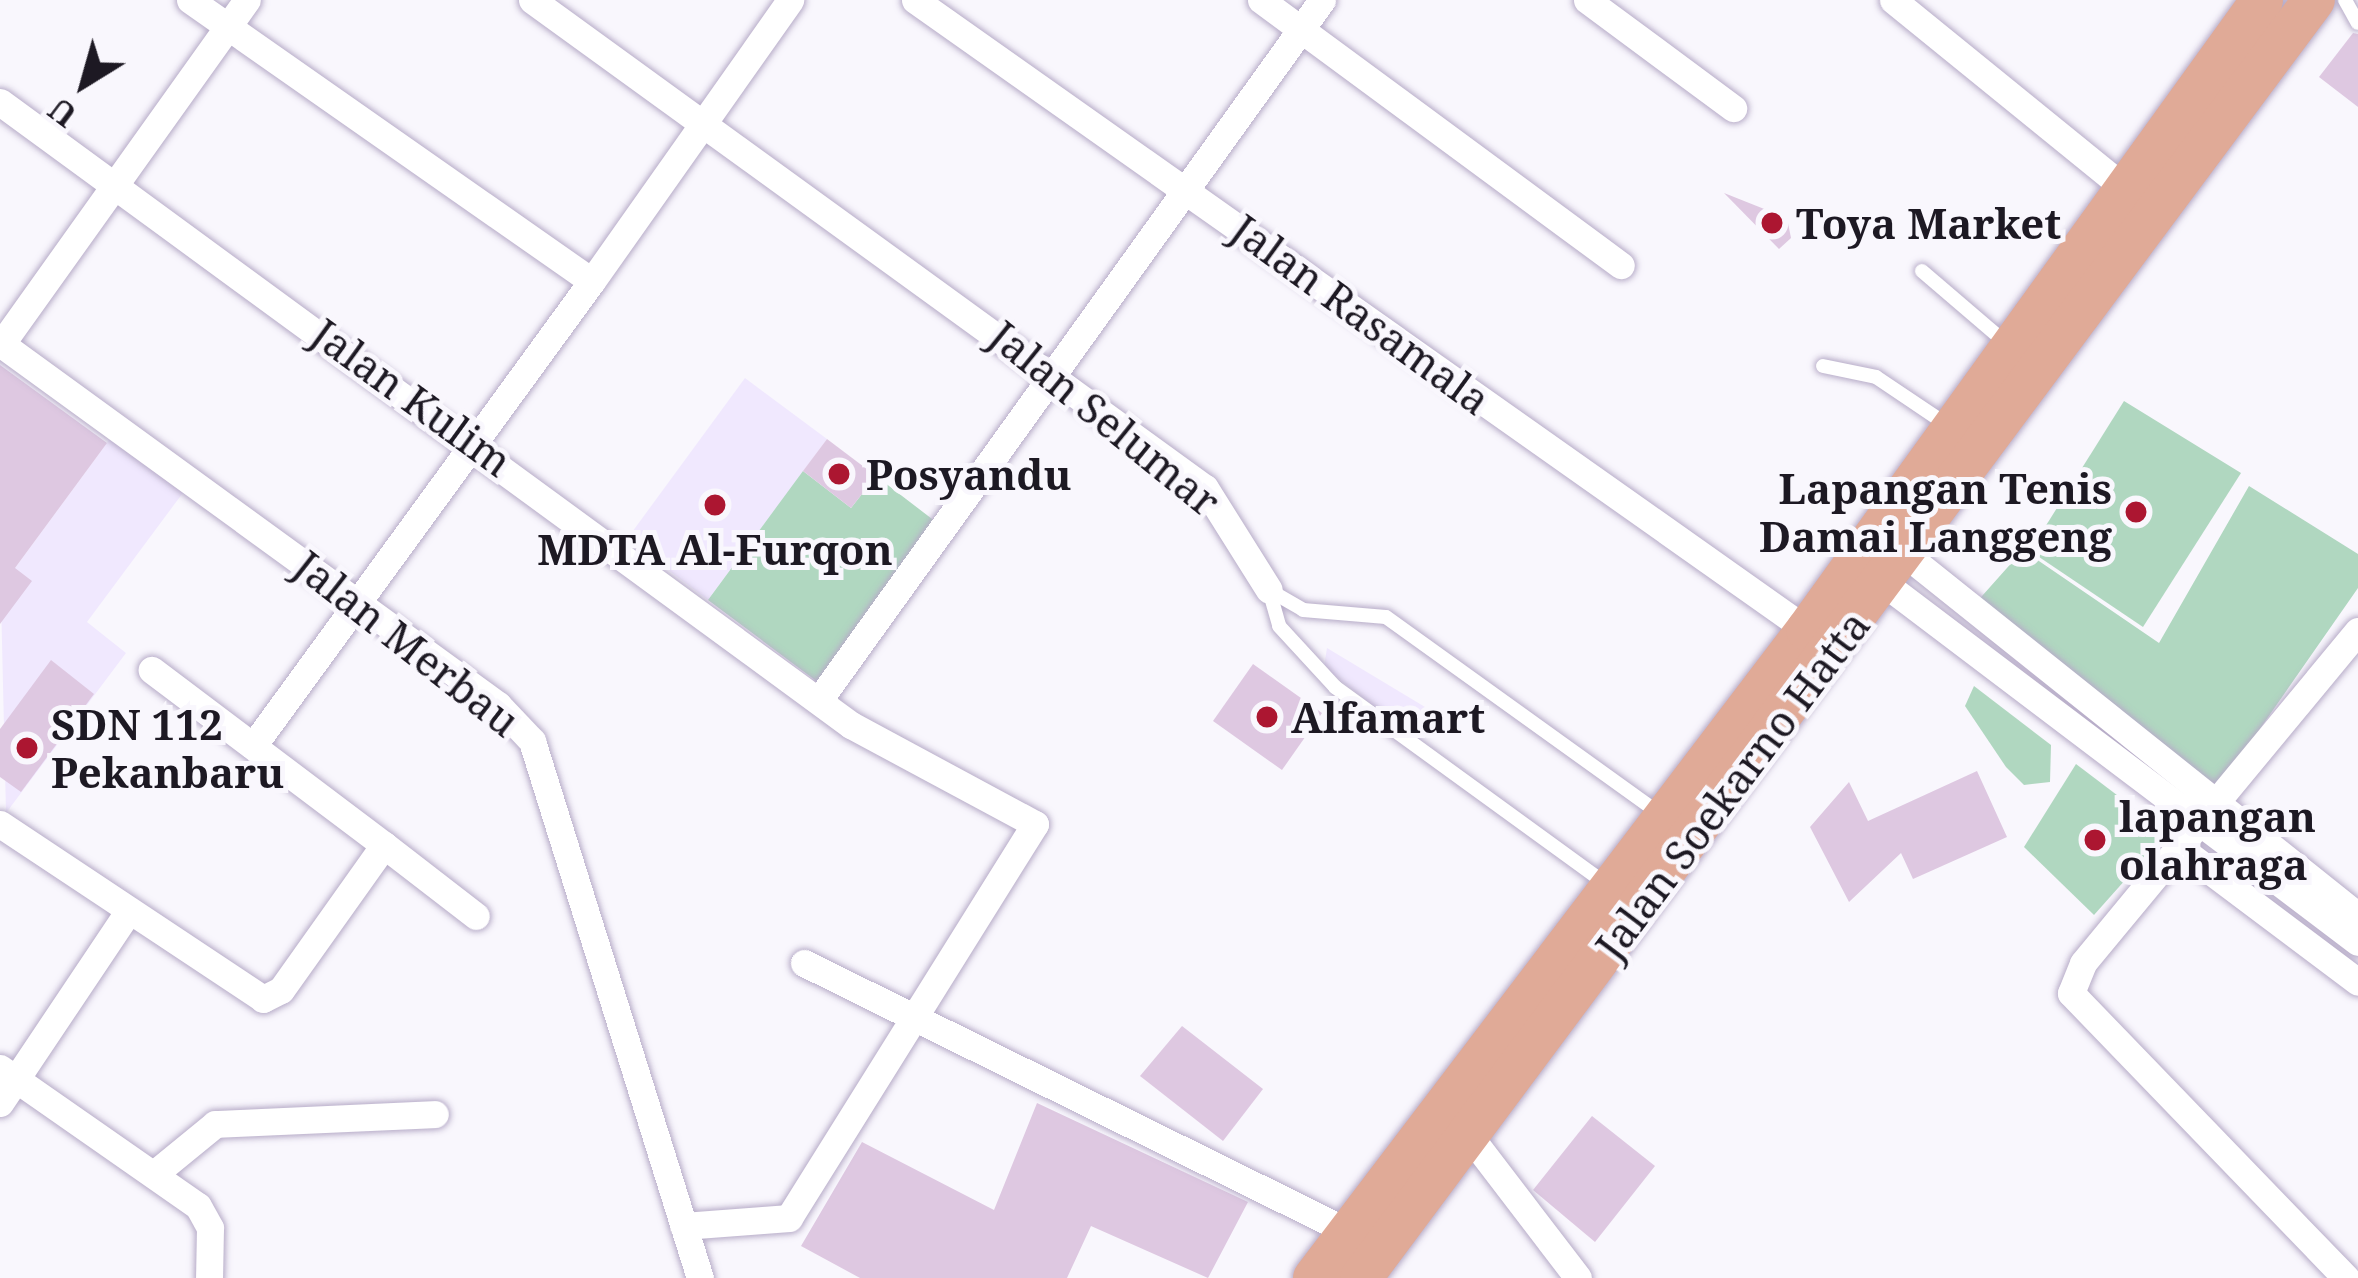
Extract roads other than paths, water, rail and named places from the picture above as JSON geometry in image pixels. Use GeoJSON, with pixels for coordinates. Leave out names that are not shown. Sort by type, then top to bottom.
{"type":"FeatureCollection","features":[{"type":"Feature","properties":{"kind":"main road","name":"Jalan Soekarno Hatta"},"geometry":{"type":"LineString","coordinates":[[1314,1278],[1807,630],[1946,424],[2262,0]]}},
{"type":"Feature","properties":{"kind":"main road","name":"Jalan Soekarno Hatta"},"geometry":{"type":"LineString","coordinates":[[1361,1278],[1895,569],[2314,0]]}},
{"type":"Feature","properties":{"kind":"street"},"geometry":{"type":"LineString","coordinates":[[190,0],[592,281]]}},
{"type":"Feature","properties":{"kind":"street"},"geometry":{"type":"LineString","coordinates":[[0,344],[248,0]]}},
{"type":"Feature","properties":{"kind":"street","name":"Jalan Selumar"},"geometry":{"type":"LineString","coordinates":[[532,0],[1057,371],[1204,488],[1269,590]]}},
{"type":"Feature","properties":{"kind":"street"},"geometry":{"type":"LineString","coordinates":[[253,746],[362,604],[790,0]]}},
{"type":"Feature","properties":{"kind":"street","name":"Jalan Rasamala"},"geometry":{"type":"LineString","coordinates":[[915,0],[1807,630]]}},
{"type":"Feature","properties":{"kind":"street"},"geometry":{"type":"LineString","coordinates":[[1261,0],[1622,265]]}},
{"type":"Feature","properties":{"kind":"street"},"geometry":{"type":"LineString","coordinates":[[819,700],[1322,0]]}},
{"type":"Feature","properties":{"kind":"street"},"geometry":{"type":"LineString","coordinates":[[1587,0],[1733,108]]}},
{"type":"Feature","properties":{"kind":"street"},"geometry":{"type":"LineString","coordinates":[[1893,0],[2122,186]]}},
{"type":"Feature","properties":{"kind":"street","name":"Jalan Kulim"},"geometry":{"type":"LineString","coordinates":[[0,102],[476,442],[819,700],[939,780],[1035,824],[920,1018]]}},
{"type":"Feature","properties":{"kind":"street","name":"Jalan Merbau"},"geometry":{"type":"LineString","coordinates":[[0,344],[362,604],[532,741],[700,1278]]}},
{"type":"Feature","properties":{"kind":"street"},"geometry":{"type":"LineString","coordinates":[[1895,569],[2208,815],[2358,942]]}},
{"type":"Feature","properties":{"kind":"street"},"geometry":{"type":"LineString","coordinates":[[2346,1278],[2071,993],[2084,963],[2358,632]]}},
{"type":"Feature","properties":{"kind":"street"},"geometry":{"type":"LineString","coordinates":[[152,670],[476,916]]}},
{"type":"Feature","properties":{"kind":"street"},"geometry":{"type":"LineString","coordinates":[[2208,815],[2358,916]]}},
{"type":"Feature","properties":{"kind":"street"},"geometry":{"type":"LineString","coordinates":[[0,824],[126,915],[272,997],[384,845]]}},
{"type":"Feature","properties":{"kind":"street"},"geometry":{"type":"LineString","coordinates":[[2181,849],[2358,982]]}},
{"type":"Feature","properties":{"kind":"street"},"geometry":{"type":"LineString","coordinates":[[0,1103],[8,1074],[126,915]]}},
{"type":"Feature","properties":{"kind":"street"},"geometry":{"type":"LineString","coordinates":[[804,963],[1348,1232]]}},
{"type":"Feature","properties":{"kind":"street"},"geometry":{"type":"LineString","coordinates":[[683,1226],[789,1218],[920,1018]]}},
{"type":"Feature","properties":{"kind":"street"},"geometry":{"type":"LineString","coordinates":[[8,1074],[206,1215],[209,1278]]}},
{"type":"Feature","properties":{"kind":"street"},"geometry":{"type":"LineString","coordinates":[[154,1174],[215,1124],[435,1114]]}},
{"type":"Feature","properties":{"kind":"street"},"geometry":{"type":"LineString","coordinates":[[1468,1134],[1578,1278]]}},
{"type":"Feature","properties":{"kind":"lane"},"geometry":{"type":"LineString","coordinates":[[2345,0],[2358,23]]}},
{"type":"Feature","properties":{"kind":"lane"},"geometry":{"type":"LineString","coordinates":[[1922,271],[2006,343]]}},
{"type":"Feature","properties":{"kind":"lane"},"geometry":{"type":"LineString","coordinates":[[1823,366],[1876,377],[1946,424]]}},
{"type":"Feature","properties":{"kind":"lane"},"geometry":{"type":"LineString","coordinates":[[1269,590],[1303,610],[1386,617],[1664,817]]}},
{"type":"Feature","properties":{"kind":"lane"},"geometry":{"type":"LineString","coordinates":[[1269,590],[1279,626],[1335,687],[1611,887]]}},
{"type":"Feature","properties":{"kind":"place","name":"Toya Market"},"geometry":{"type":"Point","coordinates":[1772,223]}},
{"type":"Feature","properties":{"kind":"place","name":"Posyandu"},"geometry":{"type":"Point","coordinates":[839,474]}},
{"type":"Feature","properties":{"kind":"place","name":"MDTA Al-Furqon"},"geometry":{"type":"Point","coordinates":[715,505]}},
{"type":"Feature","properties":{"kind":"place","name":"Lapangan Tenis Damai Langgeng"},"geometry":{"type":"Point","coordinates":[2136,512]}},
{"type":"Feature","properties":{"kind":"place","name":"Alfamart"},"geometry":{"type":"Point","coordinates":[1267,717]}},
{"type":"Feature","properties":{"kind":"place","name":"SDN 112 Pekanbaru"},"geometry":{"type":"Point","coordinates":[27,748]}},
{"type":"Feature","properties":{"kind":"place","name":"lapangan olahraga"},"geometry":{"type":"Point","coordinates":[2095,840]}}]}
